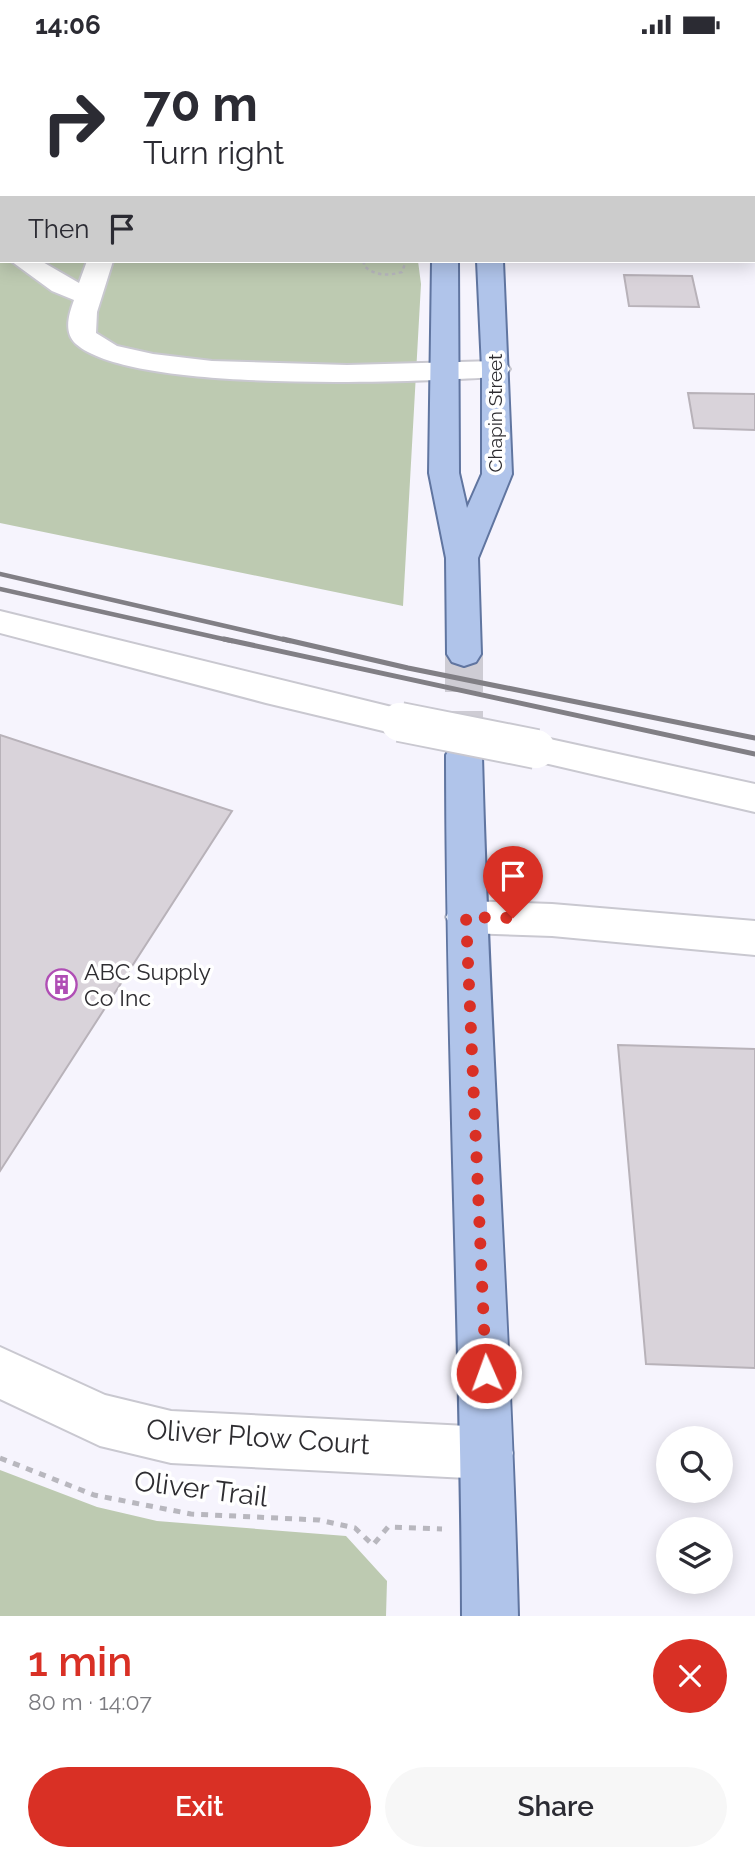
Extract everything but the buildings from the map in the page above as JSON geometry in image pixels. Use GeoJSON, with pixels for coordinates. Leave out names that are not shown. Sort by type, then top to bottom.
{"type":"FeatureCollection","features":[{"type":"Feature","properties":{"kind":"main road","name":"Chapin Street"},"geometry":{"type":"LineString","coordinates":[[445,263],[444,473],[462,558],[464,654]]}},
{"type":"Feature","properties":{"kind":"main road","name":"Chapin Street"},"geometry":{"type":"LineString","coordinates":[[462,558],[497,474],[496,369],[490,263]]}},
{"type":"Feature","properties":{"kind":"main road"},"geometry":{"type":"LineString","coordinates":[[464,755],[466,917],[487,1453],[490,1616]]}},
{"type":"Feature","properties":{"kind":"street"},"geometry":{"type":"LineString","coordinates":[[27,263],[61,285],[88,296]]}},
{"type":"Feature","properties":{"kind":"street"},"geometry":{"type":"LineString","coordinates":[[99,263],[80,326],[86,339],[100,350],[141,360],[216,370],[443,374],[496,369]]}},
{"type":"Feature","properties":{"kind":"street"},"geometry":{"type":"LineString","coordinates":[[0,622],[266,691],[755,798]]}},
{"type":"Feature","properties":{"kind":"street"},"geometry":{"type":"LineString","coordinates":[[466,917],[552,920],[755,938]]}},
{"type":"Feature","properties":{"kind":"street","name":"Oliver Plow Court"},"geometry":{"type":"LineString","coordinates":[[0,1372],[100,1420],[171,1437],[487,1453]]}},
{"type":"Feature","properties":{"kind":"path"},"geometry":{"type":"LineString","coordinates":[[364,263],[370,272],[389,275],[402,272],[406,263]]}},
{"type":"Feature","properties":{"kind":"path","name":"Oliver Trail"},"geometry":{"type":"LineString","coordinates":[[0,1458],[94,1495],[144,1506],[191,1514],[319,1520],[355,1528],[373,1545],[388,1527]]}},
{"type":"Feature","properties":{"kind":"green space"},"geometry":{"type":"Polygon","coordinates":[[[0,263],[418,263],[421,284],[403,606],[0,523],[0,263]]]}},
{"type":"Feature","properties":{"kind":"green space"},"geometry":{"type":"Polygon","coordinates":[[[0,1470],[97,1507],[157,1521],[346,1536],[387,1581],[386,1616],[0,1616],[0,1470]]]}},
{"type":"Feature","properties":{"kind":"tunnel"},"geometry":{"type":"LineString","coordinates":[[464,654],[464,755]]}},
{"type":"Feature","properties":{"kind":"railway"},"geometry":{"type":"LineString","coordinates":[[0,574],[290,641]]}},
{"type":"Feature","properties":{"kind":"railway"},"geometry":{"type":"LineString","coordinates":[[0,589],[232,641]]}},
{"type":"Feature","properties":{"kind":"railway"},"geometry":{"type":"LineString","coordinates":[[224,639],[755,754]]}},
{"type":"Feature","properties":{"kind":"railway"},"geometry":{"type":"LineString","coordinates":[[283,639],[408,668],[755,738]]}},
{"type":"Feature","properties":{"kind":"place","name":"ABC Supply Co Inc"},"geometry":{"type":"Point","coordinates":[61,984]}},
{"type":"Feature","properties":{"kind":"route"},"geometry":{"type":"LineString","coordinates":[[486,1373],[466,917],[513,918]]}}]}
